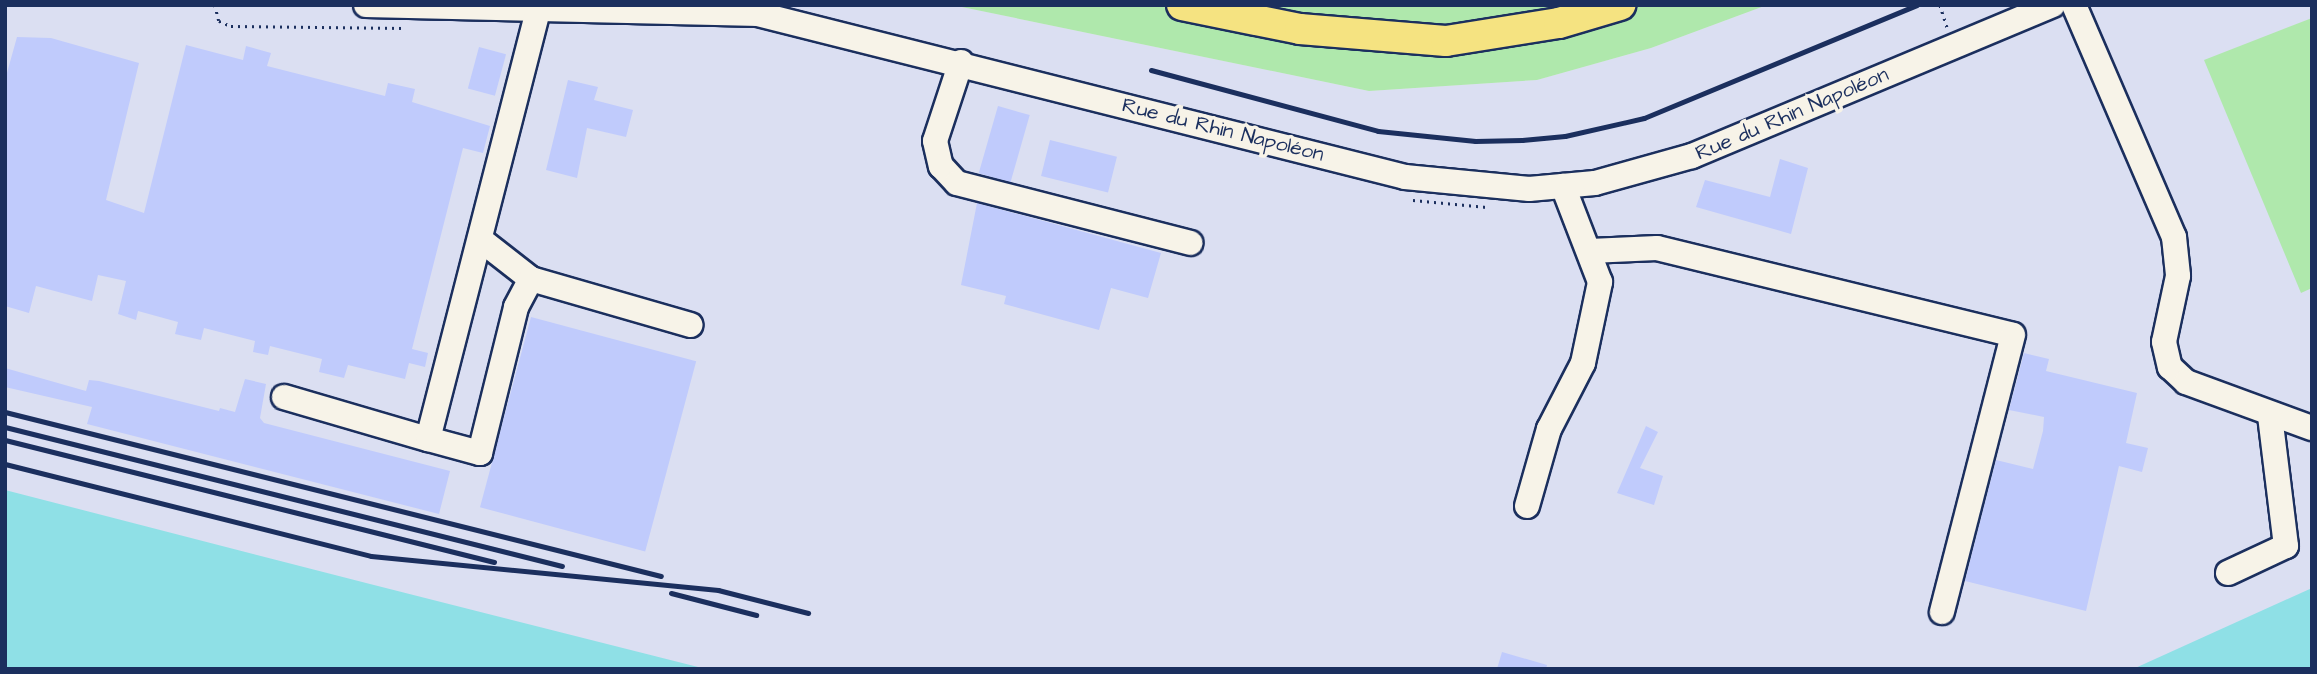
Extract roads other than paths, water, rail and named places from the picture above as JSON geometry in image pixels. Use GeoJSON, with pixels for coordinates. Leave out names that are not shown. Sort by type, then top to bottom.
{"type":"FeatureCollection","features":[{"type":"Feature","properties":{"kind":"main road"},"geometry":{"type":"LineString","coordinates":[[1182,5],[1300,29],[1446,41],[1559,23],[1620,5]]}},
{"type":"Feature","properties":{"kind":"street","name":"Rue du Rhin Napoléon"},"geometry":{"type":"LineString","coordinates":[[366,5],[758,14],[961,62],[1405,177],[1467,186],[1563,186],[1640,174],[1692,156],[2053,5]]}},
{"type":"Feature","properties":{"kind":"street"},"geometry":{"type":"LineString","coordinates":[[2074,5],[2174,237],[2178,276],[2164,342],[2170,367],[2186,382],[2270,416],[2312,428]]}},
{"type":"Feature","properties":{"kind":"street"},"geometry":{"type":"LineString","coordinates":[[428,439],[538,9]]}},
{"type":"Feature","properties":{"kind":"street"},"geometry":{"type":"LineString","coordinates":[[961,62],[934,141],[941,166],[957,183],[1190,243]]}},
{"type":"Feature","properties":{"kind":"street"},"geometry":{"type":"LineString","coordinates":[[1527,506],[1549,429],[1583,363],[1595,322],[1600,282],[1563,186]]}},
{"type":"Feature","properties":{"kind":"street"},"geometry":{"type":"LineString","coordinates":[[481,240],[531,279],[690,325]]}},
{"type":"Feature","properties":{"kind":"street"},"geometry":{"type":"LineString","coordinates":[[1590,251],[1657,248],[2012,335],[1941,612]]}},
{"type":"Feature","properties":{"kind":"street"},"geometry":{"type":"LineString","coordinates":[[285,397],[480,453],[516,307],[531,279]]}},
{"type":"Feature","properties":{"kind":"street"},"geometry":{"type":"LineString","coordinates":[[2228,573],[2286,546],[2270,416]]}},
{"type":"Feature","properties":{"kind":"water"},"geometry":{"type":"Polygon","coordinates":[[[5,490],[370,584],[706,669],[5,669],[5,490]]]}},
{"type":"Feature","properties":{"kind":"water"},"geometry":{"type":"Polygon","coordinates":[[[2312,588],[2312,669],[2133,669],[2312,588]]]}},
{"type":"Feature","properties":{"kind":"railway"},"geometry":{"type":"LineString","coordinates":[[1151,70],[1378,131],[1475,141],[1522,140],[1565,136],[1644,118],[1917,5]]}},
{"type":"Feature","properties":{"kind":"railway"},"geometry":{"type":"LineString","coordinates":[[5,412],[661,576]]}},
{"type":"Feature","properties":{"kind":"railway"},"geometry":{"type":"LineString","coordinates":[[5,427],[562,566]]}},
{"type":"Feature","properties":{"kind":"railway"},"geometry":{"type":"LineString","coordinates":[[5,440],[494,562]]}},
{"type":"Feature","properties":{"kind":"railway"},"geometry":{"type":"LineString","coordinates":[[5,464],[371,556],[718,590],[808,613]]}},
{"type":"Feature","properties":{"kind":"railway"},"geometry":{"type":"LineString","coordinates":[[671,593],[756,615]]}}]}
